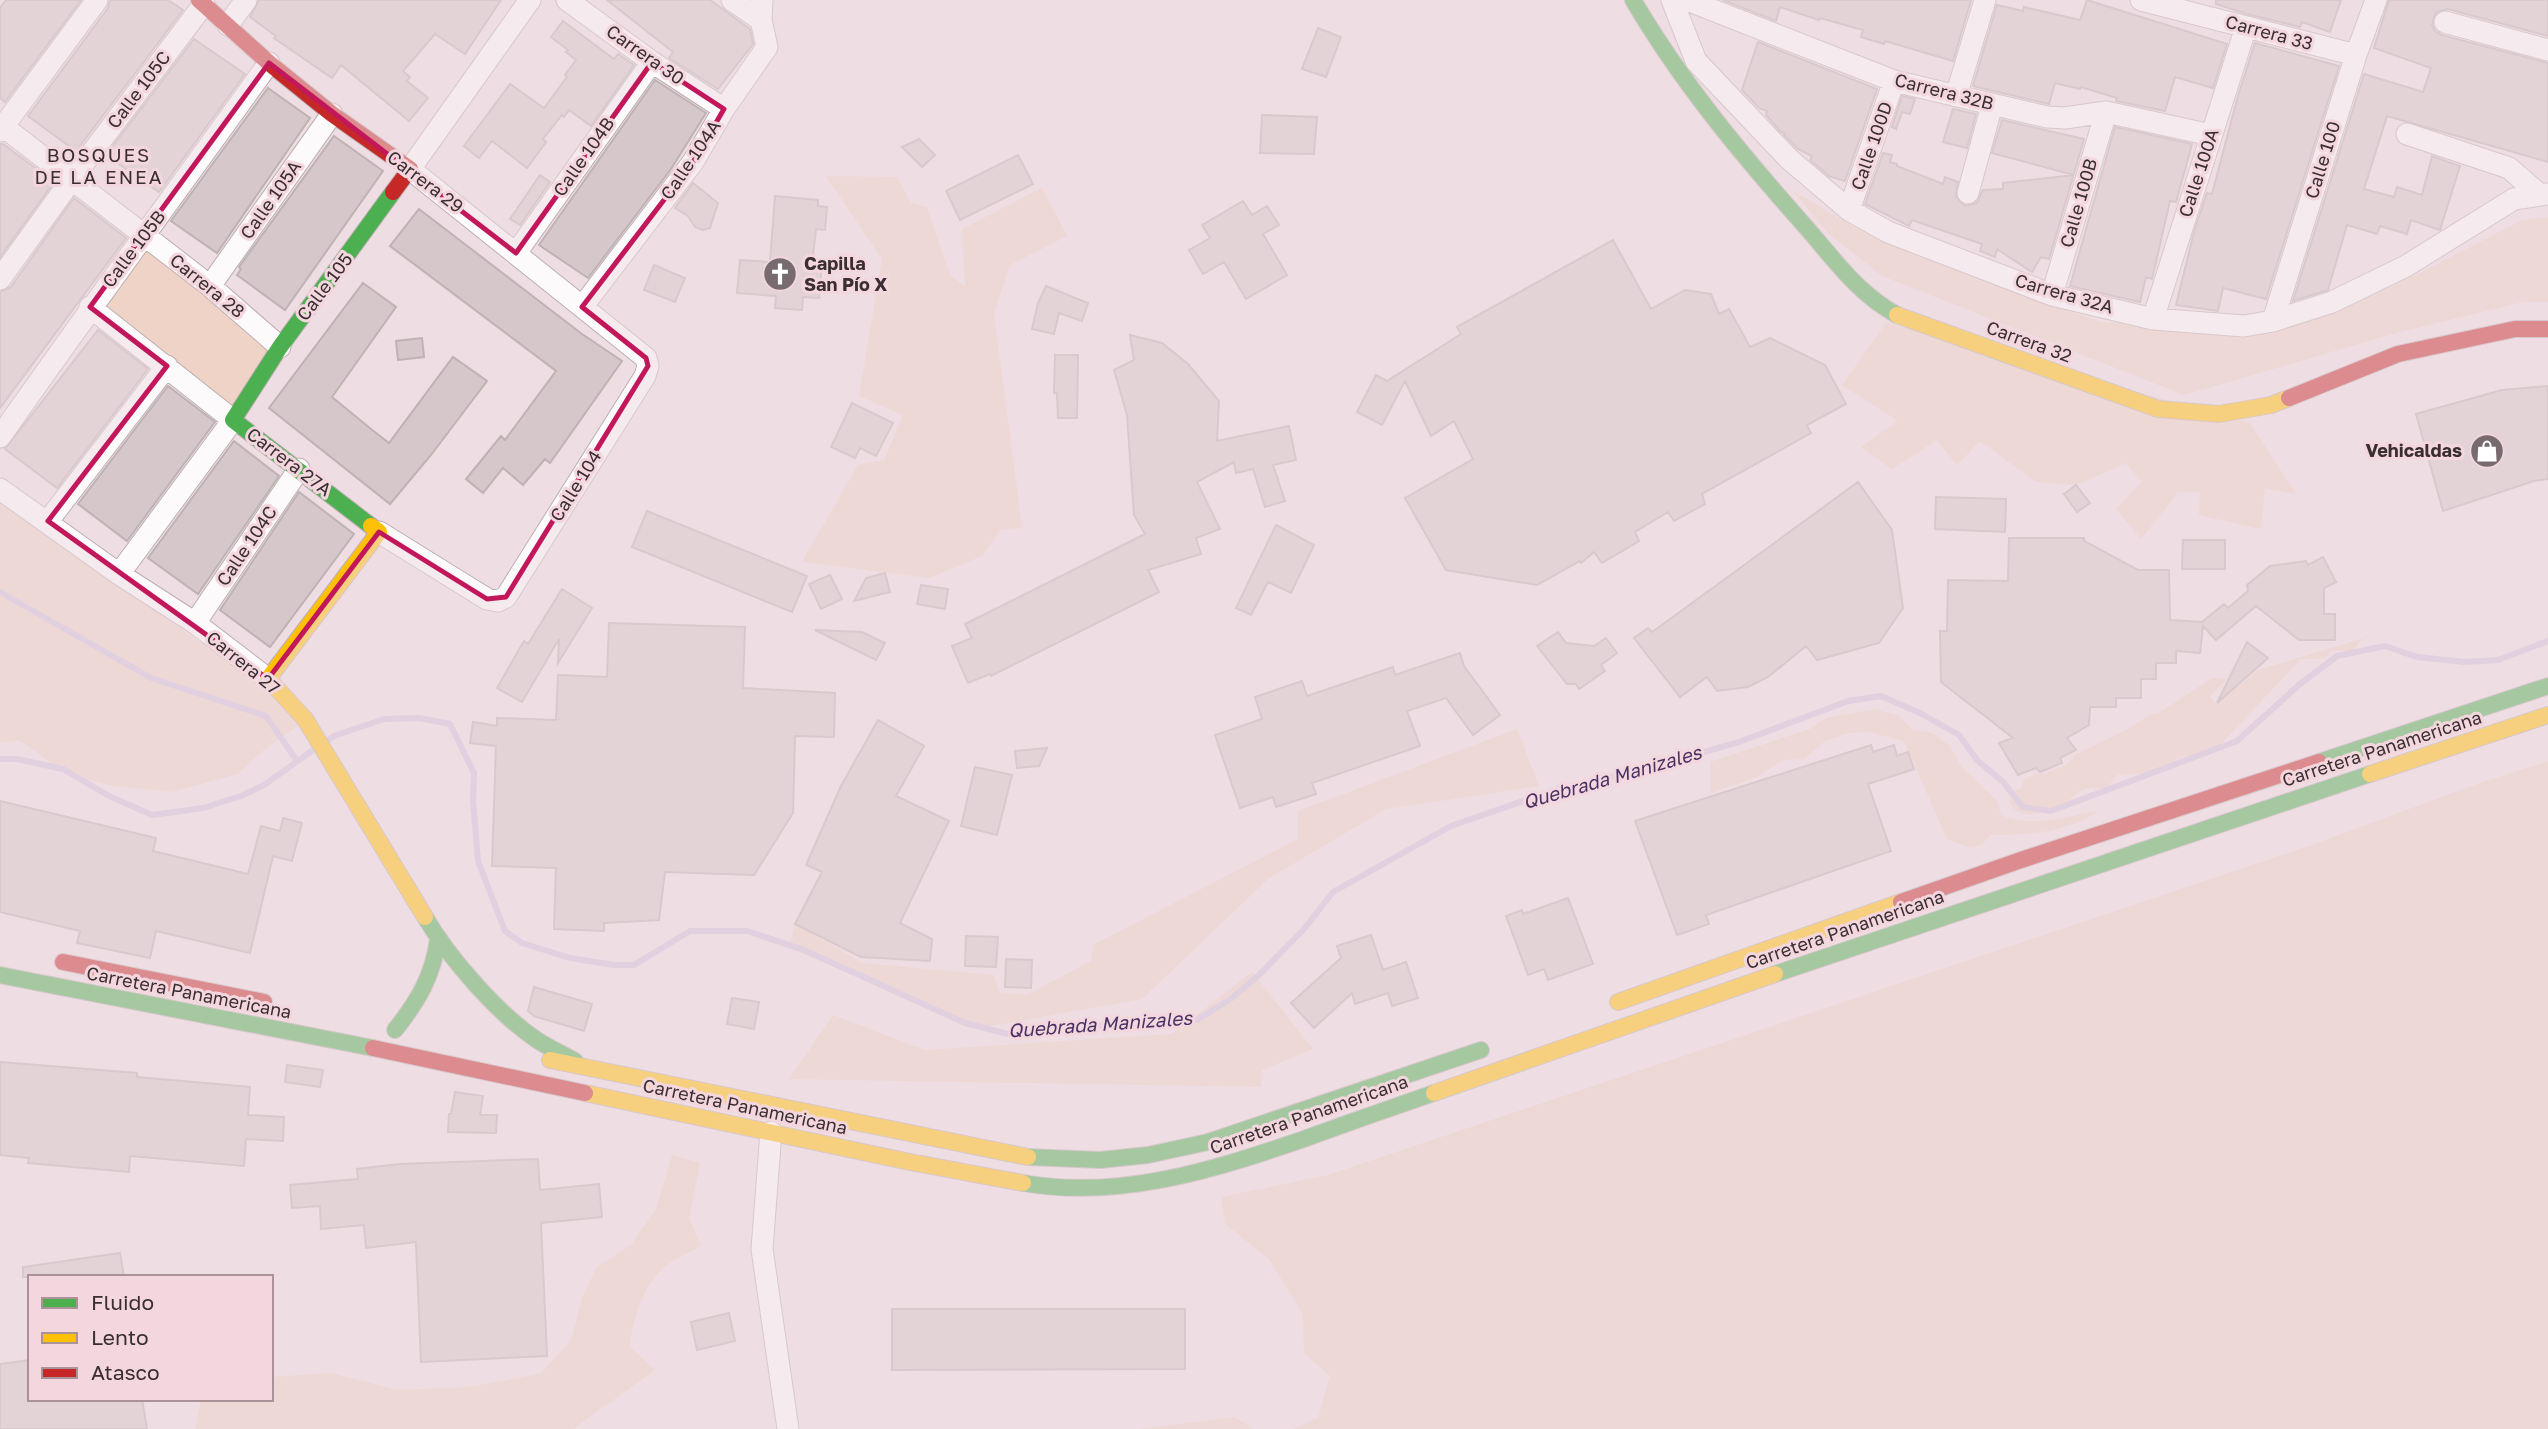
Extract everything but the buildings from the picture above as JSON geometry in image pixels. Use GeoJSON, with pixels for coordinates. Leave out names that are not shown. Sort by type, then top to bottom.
{"type":"FeatureCollection","features":[{"type":"Feature","properties":{"kind":"main road","name":"Carrera 32"},"geometry":{"type":"LineString","coordinates":[[1633,0],[1658,43],[1699,99],[1765,181],[1864,295],[1895,314],[2158,409],[2219,414],[2271,405],[2398,354],[2515,329],[2548,329]]}},
{"type":"Feature","properties":{"kind":"main road","name":"Carrera 29"},"geometry":{"type":"LineString","coordinates":[[202,2],[269,63],[332,114],[410,169]]}},
{"type":"Feature","properties":{"kind":"main road","name":"Calle 105"},"geometry":{"type":"LineString","coordinates":[[233,420],[280,347],[410,169]]}},
{"type":"Feature","properties":{"kind":"main road","name":"Carrera 27A"},"geometry":{"type":"LineString","coordinates":[[233,420],[379,532]]}},
{"type":"Feature","properties":{"kind":"main road"},"geometry":{"type":"LineString","coordinates":[[268,679],[379,532]]}},
{"type":"Feature","properties":{"kind":"main road","name":"Carrera 27"},"geometry":{"type":"LineString","coordinates":[[268,679],[305,719],[438,939],[514,1021],[537,1040],[585,1067]]}},
{"type":"Feature","properties":{"kind":"main road","name":"Carretera Panamericana"},"geometry":{"type":"LineString","coordinates":[[1598,1009],[2008,864],[2548,686]]}},
{"type":"Feature","properties":{"kind":"main road","name":"Carretera Panamericana"},"geometry":{"type":"LineString","coordinates":[[0,975],[390,1051],[905,1161],[1037,1185],[1100,1189],[1155,1182],[1234,1164],[1991,900],[2548,715]]}},
{"type":"Feature","properties":{"kind":"main road"},"geometry":{"type":"LineString","coordinates":[[395,1029],[421,998],[429,982],[438,939]]}},
{"type":"Feature","properties":{"kind":"main road","name":"Carretera Panamericana"},"geometry":{"type":"LineString","coordinates":[[41,958],[286,1007]]}},
{"type":"Feature","properties":{"kind":"main road","name":"Carretera Panamericana"},"geometry":{"type":"LineString","coordinates":[[531,1056],[1038,1159],[1100,1160],[1149,1155],[1209,1142],[1498,1044]]}},
{"type":"Feature","properties":{"kind":"street"},"geometry":{"type":"LineString","coordinates":[[1,127],[97,0]]}},
{"type":"Feature","properties":{"kind":"street"},"geometry":{"type":"LineString","coordinates":[[228,25],[246,0]]}},
{"type":"Feature","properties":{"kind":"street","name":"Calle 105"},"geometry":{"type":"LineString","coordinates":[[410,169],[530,0]]}},
{"type":"Feature","properties":{"kind":"street","name":"Carrera 30"},"geometry":{"type":"LineString","coordinates":[[567,0],[652,62],[724,109]]}},
{"type":"Feature","properties":{"kind":"street"},"geometry":{"type":"LineString","coordinates":[[732,0],[762,10]]}},
{"type":"Feature","properties":{"kind":"street","name":"Carrera 32A"},"geometry":{"type":"LineString","coordinates":[[1672,0],[1696,61],[1788,159],[1849,211],[1888,232],[2052,295],[2153,319],[2244,326],[2273,321],[2332,302],[2406,266],[2514,199],[2544,194]]}},
{"type":"Feature","properties":{"kind":"street","name":"Carrera 32B"},"geometry":{"type":"LineString","coordinates":[[1687,0],[1720,6],[1894,80],[1956,96],[2047,117],[2065,118],[2106,112],[2211,135]]}},
{"type":"Feature","properties":{"kind":"street"},"geometry":{"type":"LineString","coordinates":[[1956,96],[1985,0]]}},
{"type":"Feature","properties":{"kind":"street","name":"Calle 100"},"geometry":{"type":"LineString","coordinates":[[2273,321],[2356,55],[2376,0]]}},
{"type":"Feature","properties":{"kind":"street","name":"Carrera 33"},"geometry":{"type":"LineString","coordinates":[[2150,1],[2356,55]]}},
{"type":"Feature","properties":{"kind":"street","name":"Calle 105C"},"geometry":{"type":"LineString","coordinates":[[0,279],[202,2]]}},
{"type":"Feature","properties":{"kind":"street","name":"Calle 104A"},"geometry":{"type":"LineString","coordinates":[[582,307],[693,162],[724,109],[767,47],[762,10]]}},
{"type":"Feature","properties":{"kind":"street"},"geometry":{"type":"LineString","coordinates":[[2445,22],[2548,50]]}},
{"type":"Feature","properties":{"kind":"street","name":"Calle 100A"},"geometry":{"type":"LineString","coordinates":[[2153,319],[2246,27]]}},
{"type":"Feature","properties":{"kind":"street","name":"Calle 104B"},"geometry":{"type":"LineString","coordinates":[[516,253],[652,62]]}},
{"type":"Feature","properties":{"kind":"street","name":"Calle 105B"},"geometry":{"type":"LineString","coordinates":[[0,437],[90,307],[144,237],[269,63]]}},
{"type":"Feature","properties":{"kind":"street","name":"Calle 100D"},"geometry":{"type":"LineString","coordinates":[[1849,211],[1894,80]]}},
{"type":"Feature","properties":{"kind":"street"},"geometry":{"type":"LineString","coordinates":[[1968,193],[1992,105]]}},
{"type":"Feature","properties":{"kind":"street","name":"Calle 100B"},"geometry":{"type":"LineString","coordinates":[[2052,295],[2106,112]]}},
{"type":"Feature","properties":{"kind":"street","name":"Calle 105A"},"geometry":{"type":"LineString","coordinates":[[210,286],[332,114]]}},
{"type":"Feature","properties":{"kind":"street","name":"Carrera 28"},"geometry":{"type":"LineString","coordinates":[[1,127],[210,286],[280,347]]}},
{"type":"Feature","properties":{"kind":"street"},"geometry":{"type":"LineString","coordinates":[[2407,134],[2509,168],[2544,194]]}},
{"type":"Feature","properties":{"kind":"street","name":"Carrera 29"},"geometry":{"type":"LineString","coordinates":[[410,169],[646,358],[648,366]]}},
{"type":"Feature","properties":{"kind":"street","name":"Carrera 27A"},"geometry":{"type":"LineString","coordinates":[[90,307],[233,420]]}},
{"type":"Feature","properties":{"kind":"street"},"geometry":{"type":"LineString","coordinates":[[48,522],[167,366]]}},
{"type":"Feature","properties":{"kind":"street","name":"Calle 104"},"geometry":{"type":"LineString","coordinates":[[498,601],[506,597],[645,376],[648,366]]}},
{"type":"Feature","properties":{"kind":"street","name":"Calle 105"},"geometry":{"type":"LineString","coordinates":[[118,574],[233,420]]}},
{"type":"Feature","properties":{"kind":"street","name":"Calle 104C"},"geometry":{"type":"LineString","coordinates":[[195,623],[299,469]]}},
{"type":"Feature","properties":{"kind":"street","name":"Carrera 27"},"geometry":{"type":"LineString","coordinates":[[0,489],[118,574],[195,623],[268,679]]}},
{"type":"Feature","properties":{"kind":"street","name":"Carrera 27A"},"geometry":{"type":"LineString","coordinates":[[379,532],[487,599],[498,601]]}},
{"type":"Feature","properties":{"kind":"street"},"geometry":{"type":"LineString","coordinates":[[771,1132],[762,1249],[788,1429]]}},
{"type":"Feature","properties":{"kind":"highlighted area"},"geometry":{"type":"Polygon","coordinates":[[[652,62],[724,109],[693,162],[582,307],[646,358],[648,366],[506,597],[487,599],[379,532],[268,679],[48,521],[167,366],[90,307],[269,63],[516,253],[652,62]]]}},
{"type":"Feature","properties":{"kind":"shaded area"},"geometry":{"type":"Polygon","coordinates":[[[826,176],[897,177],[911,203],[927,207],[950,275],[965,287],[962,229],[1042,188],[1067,236],[1010,265],[994,313],[1022,528],[1000,530],[982,556],[929,578],[802,562],[858,465],[884,460],[903,415],[859,396],[882,259],[826,176]]]}},
{"type":"Feature","properties":{"kind":"shaded area"},"geometry":{"type":"Polygon","coordinates":[[[1793,191],[1856,228],[1981,281],[2101,322],[2265,331],[2420,273],[2520,221],[2548,217],[2548,302],[2523,302],[2400,332],[2184,395],[1882,276],[1827,232],[1793,191]]]}},
{"type":"Feature","properties":{"kind":"shaded area"},"geometry":{"type":"Polygon","coordinates":[[[144,237],[280,347],[233,420],[90,307],[144,237]]]}},
{"type":"Feature","properties":{"kind":"shaded area"},"geometry":{"type":"Polygon","coordinates":[[[1886,323],[2250,423],[2296,494],[2265,488],[2261,529],[2199,515],[2200,492],[2178,492],[2141,539],[2116,509],[2142,482],[2126,463],[2076,485],[2036,482],[1980,441],[1957,465],[1937,440],[1892,469],[1861,447],[1898,421],[1842,385],[1886,323]]]}},
{"type":"Feature","properties":{"kind":"shaded area"},"geometry":{"type":"Polygon","coordinates":[[[0,500],[254,681],[302,723],[260,753],[238,774],[171,792],[114,786],[69,775],[19,740],[0,743],[0,500]]]}},
{"type":"Feature","properties":{"kind":"shaded area"},"geometry":{"type":"Polygon","coordinates":[[[2375,635],[2361,640],[2352,652],[2333,650],[2324,659],[2301,659],[2220,745],[2202,758],[2183,756],[2149,773],[2117,775],[2106,789],[2084,789],[2066,803],[2043,813],[2019,812],[2009,799],[2014,791],[2022,788],[2023,780],[2037,773],[2043,774],[2065,766],[2077,754],[2128,729],[2151,714],[2157,714],[2212,678],[2228,679],[2210,696],[2216,704],[2258,670],[2375,635]]]}},
{"type":"Feature","properties":{"kind":"shaded area"},"geometry":{"type":"Polygon","coordinates":[[[1874,709],[1899,716],[1912,730],[1930,732],[1949,745],[1962,767],[1997,801],[2001,815],[2037,821],[2098,811],[2060,828],[2032,833],[1990,835],[1983,844],[1971,848],[1947,839],[1904,741],[1869,732],[1848,733],[1825,741],[1804,759],[1783,760],[1757,777],[1711,793],[1710,762],[1810,729],[1827,718],[1874,709]]]}},
{"type":"Feature","properties":{"kind":"shaded area"},"geometry":{"type":"Polygon","coordinates":[[[1517,729],[1539,786],[1386,809],[1269,878],[1142,999],[981,1028],[789,948],[795,924],[862,963],[994,975],[999,992],[1027,995],[1091,961],[1093,945],[1298,839],[1298,811],[1517,729]]]}},
{"type":"Feature","properties":{"kind":"shaded area"},"geometry":{"type":"Polygon","coordinates":[[[2548,761],[2548,1429],[1293,1429],[1318,1418],[1330,1376],[1304,1353],[1303,1314],[1269,1259],[1225,1224],[1221,1197],[1328,1175],[2309,846],[2477,784],[2548,761]]]}},
{"type":"Feature","properties":{"kind":"shaded area"},"geometry":{"type":"Polygon","coordinates":[[[1252,972],[1313,1049],[1262,1070],[1261,1087],[789,1079],[833,1015],[925,1050],[1172,1034],[1252,972]]]}},
{"type":"Feature","properties":{"kind":"shaded area"},"geometry":{"type":"Polygon","coordinates":[[[672,1155],[700,1163],[689,1218],[701,1246],[674,1260],[654,1279],[642,1300],[634,1324],[630,1347],[655,1370],[573,1429],[195,1429],[201,1401],[273,1401],[273,1377],[331,1373],[398,1390],[469,1387],[540,1374],[571,1341],[582,1298],[596,1268],[631,1245],[656,1209],[672,1155]]]}},
{"type":"Feature","properties":{"kind":"shaded area"},"geometry":{"type":"Polygon","coordinates":[[[1235,1417],[1253,1429],[1139,1429],[1235,1417]]]}},
{"type":"Feature","properties":{"kind":"waterway"},"geometry":{"type":"LineString","coordinates":[[0,592],[151,678],[266,716],[297,761]]}},
{"type":"Feature","properties":{"kind":"waterway","name":"Quebrada Manizales"},"geometry":{"type":"LineString","coordinates":[[328,740],[384,719],[419,718],[450,724],[474,773],[473,800],[478,861],[505,931],[522,943],[570,958],[634,965],[690,931],[747,931],[804,950],[965,1023],[1008,1034],[1041,1026],[1154,1025],[1197,1020],[1232,998],[1260,974],[1304,929],[1333,892],[1451,826],[1555,790],[1634,772],[1739,742],[1848,701],[1881,696],[1920,713],[1959,735],[1977,760],[2003,782],[2023,807],[2051,811],[2237,741],[2300,684],[2337,656],[2385,646],[2417,657],[2465,662],[2498,660],[2548,641]]}},
{"type":"Feature","properties":{"kind":"waterway","name":"Quebrada Manizales"},"geometry":{"type":"LineString","coordinates":[[0,759],[17,759],[63,769],[109,796],[152,815],[203,808],[241,796],[264,785],[316,748]]}},
{"type":"Feature","properties":{"kind":"traffic: fast"},"geometry":{"type":"LineString","coordinates":[[1633,0],[1692,89],[1758,172],[1847,275],[1897,315]]}},
{"type":"Feature","properties":{"kind":"traffic: fast"},"geometry":{"type":"LineString","coordinates":[[371,526],[233,420],[280,347],[393,192]]}},
{"type":"Feature","properties":{"kind":"traffic: fast"},"geometry":{"type":"LineString","coordinates":[[2319,762],[2548,686]]}},
{"type":"Feature","properties":{"kind":"traffic: fast"},"geometry":{"type":"LineString","coordinates":[[1775,974],[2370,774]]}},
{"type":"Feature","properties":{"kind":"traffic: fast"},"geometry":{"type":"LineString","coordinates":[[425,917],[461,967],[506,1016],[537,1040],[575,1061]]}},
{"type":"Feature","properties":{"kind":"traffic: fast"},"geometry":{"type":"LineString","coordinates":[[395,1030],[423,987],[438,939]]}},
{"type":"Feature","properties":{"kind":"traffic: fast"},"geometry":{"type":"LineString","coordinates":[[0,975],[373,1048]]}},
{"type":"Feature","properties":{"kind":"traffic: fast"},"geometry":{"type":"LineString","coordinates":[[1028,1157],[1100,1160],[1148,1155],[1208,1142],[1481,1050]]}},
{"type":"Feature","properties":{"kind":"traffic: fast"},"geometry":{"type":"LineString","coordinates":[[1023,1183],[1095,1188],[1166,1179],[1270,1150],[1434,1093]]}},
{"type":"Feature","properties":{"kind":"traffic: slow"},"geometry":{"type":"LineString","coordinates":[[1897,315],[2158,409],[2219,414],[2271,405],[2289,398]]}},
{"type":"Feature","properties":{"kind":"traffic: slow"},"geometry":{"type":"LineString","coordinates":[[371,526],[379,532],[268,679],[305,719],[425,917]]}},
{"type":"Feature","properties":{"kind":"traffic: slow"},"geometry":{"type":"LineString","coordinates":[[2370,774],[2548,715]]}},
{"type":"Feature","properties":{"kind":"traffic: slow"},"geometry":{"type":"LineString","coordinates":[[1618,1002],[1901,902]]}},
{"type":"Feature","properties":{"kind":"traffic: slow"},"geometry":{"type":"LineString","coordinates":[[1434,1093],[1775,974]]}},
{"type":"Feature","properties":{"kind":"traffic: slow"},"geometry":{"type":"LineString","coordinates":[[550,1060],[1028,1157]]}},
{"type":"Feature","properties":{"kind":"traffic: slow"},"geometry":{"type":"LineString","coordinates":[[585,1093],[905,1161],[1023,1183]]}},
{"type":"Feature","properties":{"kind":"traffic: jam"},"geometry":{"type":"LineString","coordinates":[[199,0],[269,63],[332,114],[410,169],[393,192]]}},
{"type":"Feature","properties":{"kind":"traffic: jam"},"geometry":{"type":"LineString","coordinates":[[2289,398],[2398,354],[2515,329],[2548,329]]}},
{"type":"Feature","properties":{"kind":"traffic: jam"},"geometry":{"type":"LineString","coordinates":[[1901,902],[2319,762]]}},
{"type":"Feature","properties":{"kind":"traffic: jam"},"geometry":{"type":"LineString","coordinates":[[63,962],[264,1002]]}},
{"type":"Feature","properties":{"kind":"traffic: jam"},"geometry":{"type":"LineString","coordinates":[[373,1048],[585,1093]]}},
{"type":"Feature","properties":{"kind":"place","name":"Capilla San Pío X"},"geometry":{"type":"Point","coordinates":[780,274]}},
{"type":"Feature","properties":{"kind":"place","name":"Vehicaldas"},"geometry":{"type":"Point","coordinates":[2487,451]}},
{"type":"Feature","properties":{"kind":"district","name":"BOSQUES DE LA ENEA"},"geometry":{"type":"Point","coordinates":[99,166]}}]}
